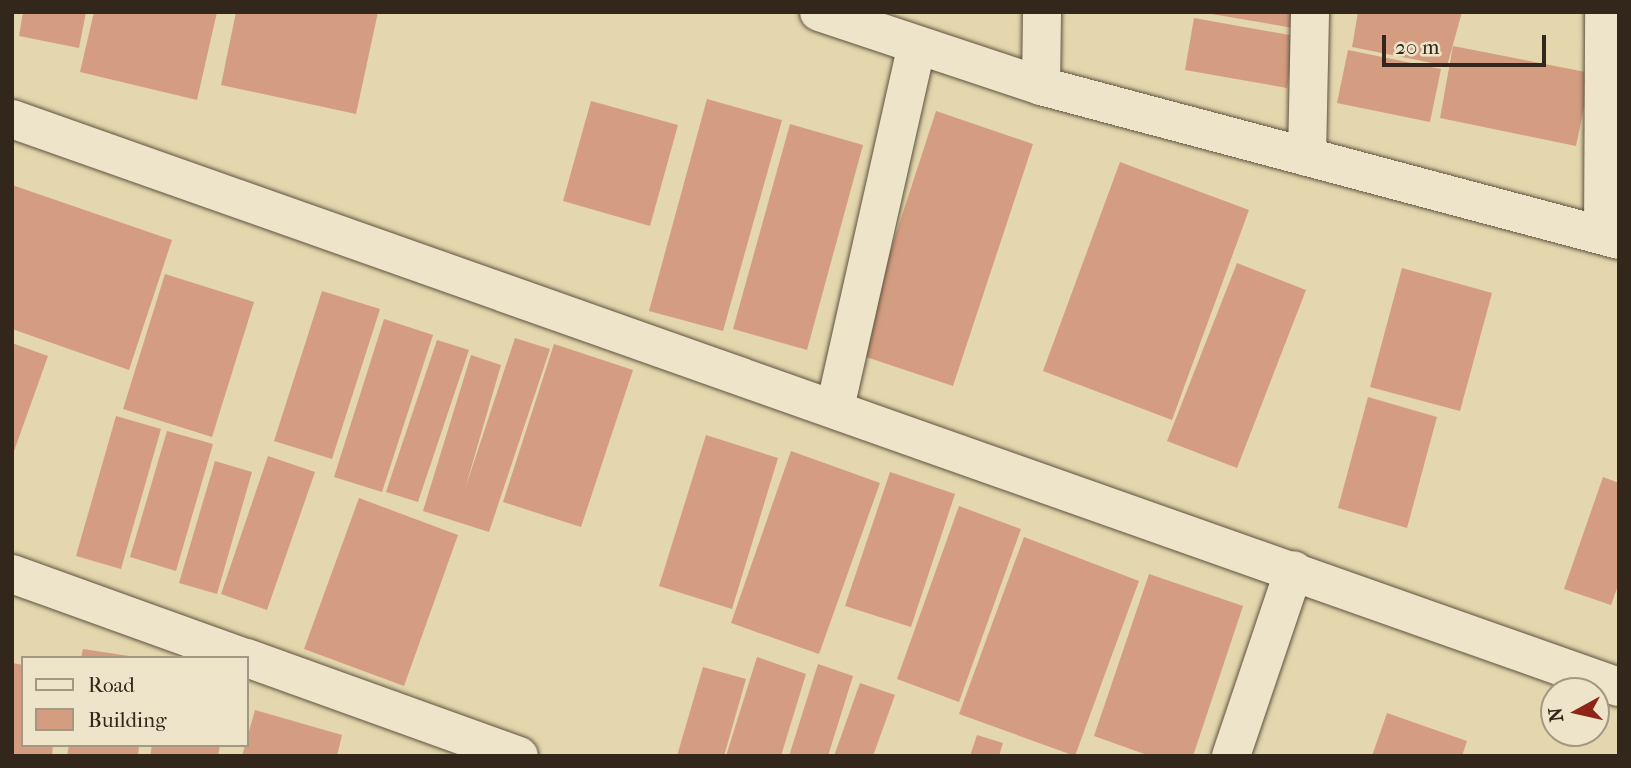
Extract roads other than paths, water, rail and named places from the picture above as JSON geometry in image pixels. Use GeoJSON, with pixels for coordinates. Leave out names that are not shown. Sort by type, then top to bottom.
{"type":"FeatureCollection","features":[{"type":"Feature","properties":{"kind":"street"},"geometry":{"type":"LineString","coordinates":[[819,12],[1041,86],[1611,237],[1604,12]]}},
{"type":"Feature","properties":{"kind":"street"},"geometry":{"type":"LineString","coordinates":[[1041,86],[1042,12]]}},
{"type":"Feature","properties":{"kind":"street"},"geometry":{"type":"LineString","coordinates":[[1307,157],[1310,12]]}},
{"type":"Feature","properties":{"kind":"street"},"geometry":{"type":"LineString","coordinates":[[835,408],[916,45]]}},
{"type":"Feature","properties":{"kind":"street"},"geometry":{"type":"LineString","coordinates":[[12,119],[1294,569],[1619,687]]}},
{"type":"Feature","properties":{"kind":"street"},"geometry":{"type":"LineString","coordinates":[[1231,756],[1294,569]]}},
{"type":"Feature","properties":{"kind":"street"},"geometry":{"type":"LineString","coordinates":[[12,574],[240,656]]}},
{"type":"Feature","properties":{"kind":"street"},"geometry":{"type":"LineString","coordinates":[[248,659],[519,756]]}}]}
